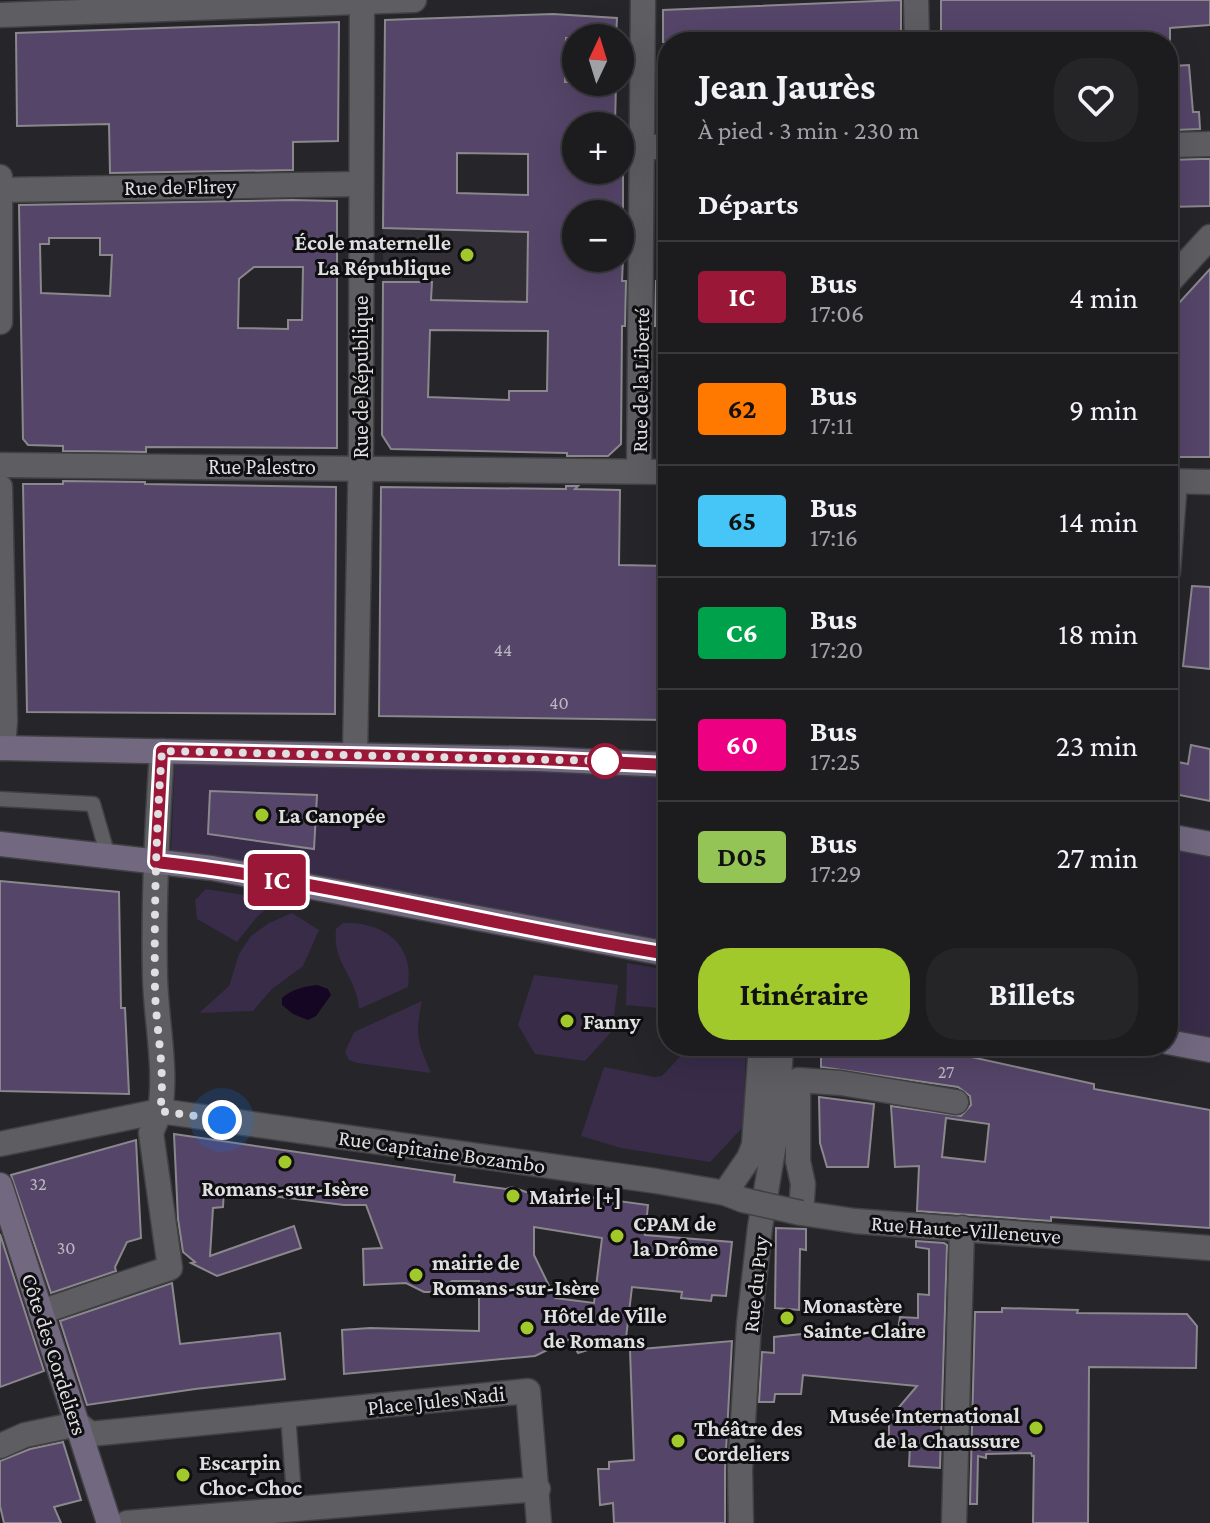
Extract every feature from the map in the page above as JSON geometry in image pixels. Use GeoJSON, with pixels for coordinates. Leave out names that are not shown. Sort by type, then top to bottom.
{"type":"FeatureCollection","features":[{"type":"Feature","properties":{"kind":"main road"},"geometry":{"type":"LineString","coordinates":[[1,748],[355,754],[658,764]]}},
{"type":"Feature","properties":{"kind":"main road"},"geometry":{"type":"LineString","coordinates":[[1178,838],[1210,844]]}},
{"type":"Feature","properties":{"kind":"main road"},"geometry":{"type":"LineString","coordinates":[[0,844],[212,868],[658,952]]}},
{"type":"Feature","properties":{"kind":"main road"},"geometry":{"type":"LineString","coordinates":[[1178,1044],[1210,1050]]}},
{"type":"Feature","properties":{"kind":"main road","name":"Côte des Cordeliers"},"geometry":{"type":"LineString","coordinates":[[0,1185],[109,1523]]}},
{"type":"Feature","properties":{"kind":"street"},"geometry":{"type":"LineString","coordinates":[[0,15],[414,0]]}},
{"type":"Feature","properties":{"kind":"street","name":"Rue de la Liberté"},"geometry":{"type":"LineString","coordinates":[[639,471],[643,0]]}},
{"type":"Feature","properties":{"kind":"street"},"geometry":{"type":"LineString","coordinates":[[916,0],[917,32]]}},
{"type":"Feature","properties":{"kind":"street","name":"Rue de République"},"geometry":{"type":"LineString","coordinates":[[355,754],[362,1]]}},
{"type":"Feature","properties":{"kind":"street"},"geometry":{"type":"LineString","coordinates":[[1178,145],[1210,144]]}},
{"type":"Feature","properties":{"kind":"street"},"geometry":{"type":"LineString","coordinates":[[642,148],[658,147]]}},
{"type":"Feature","properties":{"kind":"street"},"geometry":{"type":"LineString","coordinates":[[0,174],[0,322]]}},
{"type":"Feature","properties":{"kind":"street","name":"Rue de Flirey"},"geometry":{"type":"LineString","coordinates":[[0,190],[360,184]]}},
{"type":"Feature","properties":{"kind":"street"},"geometry":{"type":"LineString","coordinates":[[1178,272],[1210,237]]}},
{"type":"Feature","properties":{"kind":"street","name":"Rue Palestro"},"geometry":{"type":"LineString","coordinates":[[0,465],[658,472]]}},
{"type":"Feature","properties":{"kind":"street"},"geometry":{"type":"LineString","coordinates":[[1178,482],[1210,482]]}},
{"type":"Feature","properties":{"kind":"street"},"geometry":{"type":"LineString","coordinates":[[0,487],[5,721],[1,748]]}},
{"type":"Feature","properties":{"kind":"street"},"geometry":{"type":"LineString","coordinates":[[41,1312],[170,1268],[151,1133],[160,1111],[162,1095],[154,899],[162,751]]}},
{"type":"Feature","properties":{"kind":"street"},"geometry":{"type":"LineString","coordinates":[[734,1196],[754,1145],[760,1056]]}},
{"type":"Feature","properties":{"kind":"street","name":"Rue du Puy"},"geometry":{"type":"LineString","coordinates":[[741,1523],[740,1470],[749,1324],[760,1227],[776,1132],[780,1056]]}},
{"type":"Feature","properties":{"kind":"street"},"geometry":{"type":"LineString","coordinates":[[801,1213],[803,1184],[798,1161],[798,1080],[841,1083],[956,1102]]}},
{"type":"Feature","properties":{"kind":"street","name":"Rue Capitaine Bozambo"},"geometry":{"type":"LineString","coordinates":[[0,1144],[160,1111],[656,1181],[734,1196]]}},
{"type":"Feature","properties":{"kind":"street","name":"Rue Haute-Villeneuve"},"geometry":{"type":"LineString","coordinates":[[734,1196],[801,1213],[855,1221],[1210,1248]]}},
{"type":"Feature","properties":{"kind":"street"},"geometry":{"type":"LineString","coordinates":[[954,1523],[962,1228]]}},
{"type":"Feature","properties":{"kind":"street","name":"Place Jules Nadi"},"geometry":{"type":"LineString","coordinates":[[78,1424],[90,1434],[528,1391],[538,1489]]}},
{"type":"Feature","properties":{"kind":"street"},"geometry":{"type":"LineString","coordinates":[[0,1446],[25,1435],[78,1424]]}},
{"type":"Feature","properties":{"kind":"street"},"geometry":{"type":"LineString","coordinates":[[127,1523],[538,1489],[539,1523]]}},
{"type":"Feature","properties":{"kind":"lane"},"geometry":{"type":"LineString","coordinates":[[0,799],[93,804],[108,856]]}},
{"type":"Feature","properties":{"kind":"lane"},"geometry":{"type":"LineString","coordinates":[[288,1415],[295,1509]]}},
{"type":"Feature","properties":{"kind":"shaded area","name":"École maternelle La République"},"geometry":{"type":"Polygon","coordinates":[[[383,200],[551,203],[548,302],[431,300],[431,282],[383,282],[383,200]]]}},
{"type":"Feature","properties":{"kind":"shaded area"},"geometry":{"type":"Polygon","coordinates":[[[175,759],[658,775],[658,938],[171,852],[175,759]]]}},
{"type":"Feature","properties":{"kind":"shaded area"},"geometry":{"type":"Polygon","coordinates":[[[1178,850],[1210,857],[1210,1042],[1178,1036],[1178,850]]]}},
{"type":"Feature","properties":{"kind":"shaded area"},"geometry":{"type":"Polygon","coordinates":[[[206,889],[276,900],[256,918],[237,942],[197,919],[195,900],[206,889]]]}},
{"type":"Feature","properties":{"kind":"shaded area"},"geometry":{"type":"Polygon","coordinates":[[[292,913],[319,930],[303,966],[272,989],[253,1011],[199,1013],[229,986],[239,954],[251,936],[269,923],[292,913]]]}},
{"type":"Feature","properties":{"kind":"shaded area"},"geometry":{"type":"Polygon","coordinates":[[[343,923],[371,926],[393,938],[406,959],[408,987],[359,1009],[354,987],[338,952],[336,929],[343,923]]]}},
{"type":"Feature","properties":{"kind":"shaded area"},"geometry":{"type":"Polygon","coordinates":[[[627,963],[658,968],[658,1008],[626,1005],[627,963]]]}},
{"type":"Feature","properties":{"kind":"shaded area"},"geometry":{"type":"Polygon","coordinates":[[[534,975],[618,985],[612,1031],[585,1061],[535,1054],[518,1025],[534,975]]]}},
{"type":"Feature","properties":{"kind":"shaded area"},"geometry":{"type":"Polygon","coordinates":[[[317,985],[328,989],[331,995],[316,1016],[308,1020],[282,1005],[282,998],[290,992],[317,985]]]}},
{"type":"Feature","properties":{"kind":"shaded area"},"geometry":{"type":"Polygon","coordinates":[[[422,1001],[419,1038],[431,1073],[349,1060],[345,1052],[354,1032],[422,1001]]]}},
{"type":"Feature","properties":{"kind":"shaded area"},"geometry":{"type":"Polygon","coordinates":[[[681,1056],[746,1056],[743,1127],[710,1162],[621,1148],[581,1136],[604,1067],[662,1076],[681,1056]]]}},
{"type":"Feature","properties":{"kind":"building"},"geometry":{"type":"Polygon","coordinates":[[[901,0],[901,32],[663,32],[663,10],[901,0]]]}},
{"type":"Feature","properties":{"kind":"building"},"geometry":{"type":"Polygon","coordinates":[[[941,0],[1210,0],[1210,25],[1170,28],[1170,32],[941,32],[941,0]]]}},
{"type":"Feature","properties":{"kind":"building"},"geometry":{"type":"Polygon","coordinates":[[[553,14],[617,18],[617,24],[562,24],[562,96],[616,96],[615,112],[562,112],[562,184],[623,184],[623,200],[562,200],[562,272],[622,272],[622,281],[626,281],[625,326],[622,326],[621,444],[608,456],[391,449],[382,435],[383,282],[432,282],[431,300],[527,302],[528,232],[383,228],[385,20],[553,14]],[[457,153],[457,193],[528,195],[528,154],[457,153]],[[430,330],[428,397],[509,400],[509,391],[547,391],[548,331],[430,330]]]}},
{"type":"Feature","properties":{"kind":"building"},"geometry":{"type":"Polygon","coordinates":[[[339,22],[338,141],[293,142],[293,170],[110,173],[109,124],[17,126],[16,33],[339,22]]]}},
{"type":"Feature","properties":{"kind":"building"},"geometry":{"type":"Polygon","coordinates":[[[1189,65],[1193,112],[1199,112],[1200,129],[1178,130],[1178,66],[1189,65]]]}},
{"type":"Feature","properties":{"kind":"building"},"geometry":{"type":"Polygon","coordinates":[[[1210,159],[1210,206],[1178,207],[1178,160],[1210,159]]]}},
{"type":"Feature","properties":{"kind":"building"},"geometry":{"type":"Polygon","coordinates":[[[337,201],[337,448],[146,447],[146,452],[63,451],[63,446],[28,445],[23,439],[19,205],[337,201]],[[49,238],[49,244],[40,244],[41,293],[110,296],[112,255],[100,255],[100,238],[49,238]],[[254,267],[239,279],[238,328],[288,329],[288,320],[302,320],[303,267],[254,267]]]}},
{"type":"Feature","properties":{"kind":"building"},"geometry":{"type":"Polygon","coordinates":[[[1210,269],[1210,457],[1178,457],[1178,304],[1210,269]]]}},
{"type":"Feature","properties":{"kind":"building"},"geometry":{"type":"Polygon","coordinates":[[[658,281],[658,326],[655,326],[658,281]]]}},
{"type":"Feature","properties":{"kind":"building"},"geometry":{"type":"Polygon","coordinates":[[[63,481],[336,487],[335,714],[27,712],[23,484],[63,484],[63,481]]]}},
{"type":"Feature","properties":{"kind":"building"},"geometry":{"type":"Polygon","coordinates":[[[566,486],[578,486],[575,489],[620,490],[619,565],[658,566],[658,720],[379,716],[381,487],[566,489],[566,486]]]}},
{"type":"Feature","properties":{"kind":"building"},"geometry":{"type":"Polygon","coordinates":[[[1192,586],[1210,587],[1210,669],[1183,666],[1192,586]]]}},
{"type":"Feature","properties":{"kind":"building"},"geometry":{"type":"Polygon","coordinates":[[[1191,745],[1210,749],[1210,801],[1178,795],[1178,762],[1188,764],[1191,745]]]}},
{"type":"Feature","properties":{"kind":"building","name":"La Canopée"},"geometry":{"type":"Polygon","coordinates":[[[210,791],[317,795],[314,849],[208,834],[210,791]]]}},
{"type":"Feature","properties":{"kind":"building"},"geometry":{"type":"Polygon","coordinates":[[[0,881],[119,892],[121,1008],[125,1008],[129,1094],[0,1091],[0,881]]]}},
{"type":"Feature","properties":{"kind":"building"},"geometry":{"type":"Polygon","coordinates":[[[821,1056],[967,1056],[1094,1084],[1094,1089],[1210,1110],[1210,1228],[917,1211],[919,1166],[895,1167],[891,1106],[961,1116],[971,1105],[970,1096],[958,1087],[821,1067],[821,1056]],[[946,1118],[942,1157],[985,1162],[989,1124],[946,1118]]]}},
{"type":"Feature","properties":{"kind":"building"},"geometry":{"type":"Polygon","coordinates":[[[819,1097],[874,1104],[868,1167],[827,1167],[820,1143],[819,1097]]]}},
{"type":"Feature","properties":{"kind":"building"},"geometry":{"type":"Polygon","coordinates":[[[174,1134],[455,1175],[454,1182],[506,1189],[512,1187],[574,1199],[575,1195],[648,1205],[645,1235],[732,1242],[726,1296],[712,1295],[711,1301],[681,1298],[682,1292],[632,1287],[626,1338],[578,1353],[570,1339],[535,1356],[344,1374],[342,1330],[479,1331],[479,1281],[452,1281],[438,1292],[424,1292],[406,1283],[364,1285],[363,1249],[382,1248],[366,1205],[224,1190],[223,1207],[213,1208],[210,1256],[294,1226],[301,1248],[217,1276],[191,1263],[195,1262],[183,1252],[178,1219],[174,1134]],[[534,1227],[534,1255],[555,1298],[594,1303],[602,1238],[534,1227]]]}},
{"type":"Feature","properties":{"kind":"building"},"geometry":{"type":"Polygon","coordinates":[[[136,1140],[141,1238],[127,1242],[116,1271],[51,1293],[11,1175],[136,1140]]]}},
{"type":"Feature","properties":{"kind":"building"},"geometry":{"type":"Polygon","coordinates":[[[776,1228],[806,1229],[806,1250],[800,1249],[799,1310],[775,1308],[776,1228]]]}},
{"type":"Feature","properties":{"kind":"building"},"geometry":{"type":"Polygon","coordinates":[[[0,1234],[44,1371],[0,1387],[0,1234]]]}},
{"type":"Feature","properties":{"kind":"building","name":"Monastère Sainte-Claire"},"geometry":{"type":"Polygon","coordinates":[[[916,1241],[947,1245],[940,1468],[909,1466],[910,1445],[895,1444],[889,1435],[894,1413],[917,1386],[803,1375],[801,1394],[775,1394],[774,1402],[759,1402],[762,1352],[774,1353],[774,1337],[831,1331],[897,1336],[900,1317],[918,1318],[918,1294],[929,1295],[929,1249],[916,1247],[916,1241]]]}},
{"type":"Feature","properties":{"kind":"building"},"geometry":{"type":"Polygon","coordinates":[[[172,1283],[180,1344],[280,1333],[285,1379],[87,1405],[60,1321],[172,1283]]]}},
{"type":"Feature","properties":{"kind":"building","name":"Musée International de la Chaussure"},"geometry":{"type":"Polygon","coordinates":[[[1002,1308],[1078,1310],[1077,1313],[1187,1314],[1197,1326],[1196,1368],[1089,1367],[1088,1523],[1033,1523],[1034,1456],[1031,1453],[986,1454],[986,1458],[978,1456],[977,1504],[970,1504],[975,1312],[1002,1312],[1002,1308]]]}},
{"type":"Feature","properties":{"kind":"building"},"geometry":{"type":"Polygon","coordinates":[[[732,1341],[725,1523],[614,1523],[613,1503],[600,1505],[598,1469],[609,1469],[609,1462],[634,1460],[630,1350],[732,1341]]]}},
{"type":"Feature","properties":{"kind":"building"},"geometry":{"type":"Polygon","coordinates":[[[63,1442],[81,1500],[54,1507],[61,1523],[4,1523],[0,1506],[0,1461],[30,1449],[63,1442]]]}},
{"type":"Feature","properties":{"kind":"bus line","name":"IC"},"geometry":{"type":"LineString","coordinates":[[658,765],[370,754],[162,751],[156,862],[212,868],[314,886],[658,952]]}},
{"type":"Feature","properties":{"kind":"place","name":"École maternelle La République"},"geometry":{"type":"Point","coordinates":[467,255]}},
{"type":"Feature","properties":{"kind":"place","name":"La Canopée"},"geometry":{"type":"Point","coordinates":[262,815]}},
{"type":"Feature","properties":{"kind":"place","name":"Fanny"},"geometry":{"type":"Point","coordinates":[567,1021]}},
{"type":"Feature","properties":{"kind":"place","name":"Romans-sur-Isère"},"geometry":{"type":"Point","coordinates":[285,1162]}},
{"type":"Feature","properties":{"kind":"place","name":"Mairie [+]"},"geometry":{"type":"Point","coordinates":[513,1196]}},
{"type":"Feature","properties":{"kind":"place","name":"CPAM de la Drôme"},"geometry":{"type":"Point","coordinates":[617,1236]}},
{"type":"Feature","properties":{"kind":"place","name":"mairie de Romans-sur-Isère"},"geometry":{"type":"Point","coordinates":[416,1275]}},
{"type":"Feature","properties":{"kind":"place","name":"Monastère Sainte-Claire"},"geometry":{"type":"Point","coordinates":[787,1318]}},
{"type":"Feature","properties":{"kind":"place","name":"Hôtel de Ville de Romans"},"geometry":{"type":"Point","coordinates":[527,1328]}},
{"type":"Feature","properties":{"kind":"place","name":"Musée International de la Chaussure"},"geometry":{"type":"Point","coordinates":[1036,1428]}},
{"type":"Feature","properties":{"kind":"place","name":"Théâtre des Cordeliers"},"geometry":{"type":"Point","coordinates":[678,1441]}},
{"type":"Feature","properties":{"kind":"place","name":"Escarpin Choc-Choc"},"geometry":{"type":"Point","coordinates":[183,1475]}},
{"type":"Feature","properties":{"kind":"route"},"geometry":{"type":"LineString","coordinates":[[222,1120],[160,1111],[162,1095],[154,899],[162,751],[605,761]]}}]}
